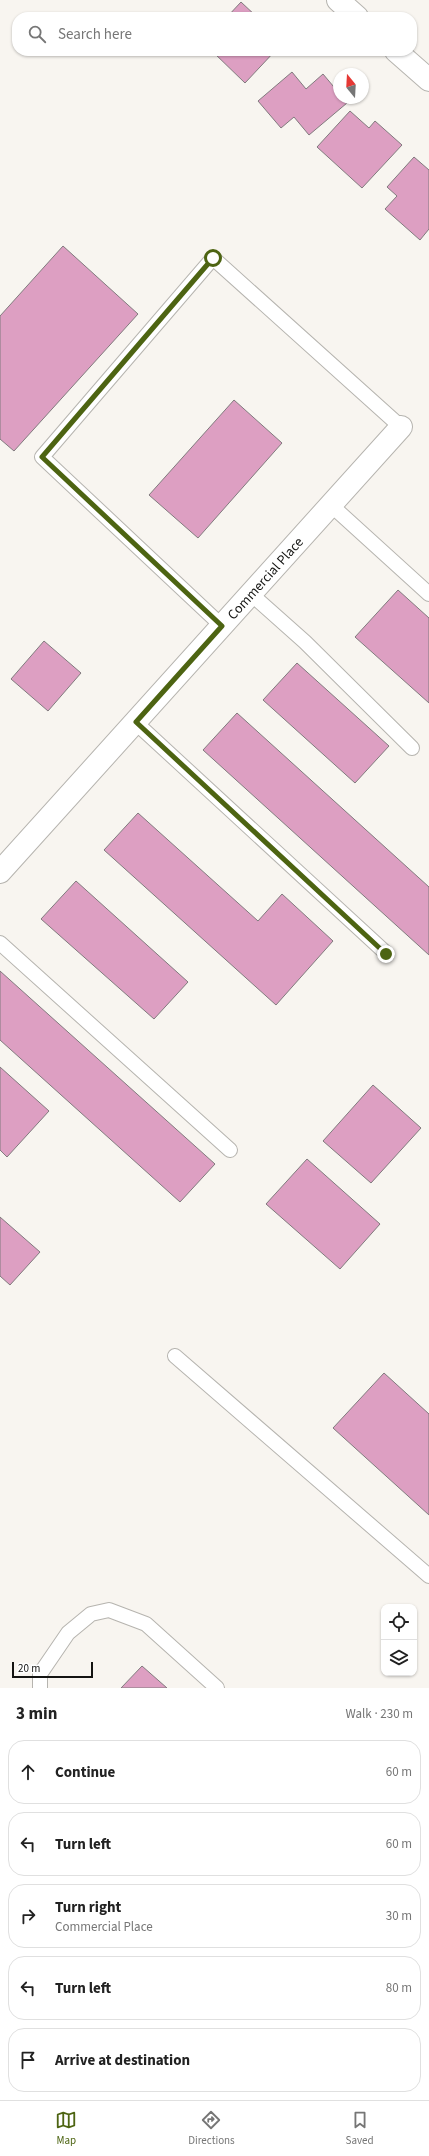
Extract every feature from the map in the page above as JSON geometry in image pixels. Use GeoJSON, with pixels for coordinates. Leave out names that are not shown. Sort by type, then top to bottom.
{"type":"FeatureCollection","features":[{"type":"Feature","properties":{"kind":"street"},"geometry":{"type":"LineString","coordinates":[[338,0],[351,12]]}},
{"type":"Feature","properties":{"kind":"street"},"geometry":{"type":"LineString","coordinates":[[403,56],[426,72]]}},
{"type":"Feature","properties":{"kind":"street","name":"Commercial Place"},"geometry":{"type":"LineString","coordinates":[[0,872],[401,427]]}},
{"type":"Feature","properties":{"kind":"lane"},"geometry":{"type":"LineString","coordinates":[[222,626],[42,457],[213,258],[401,427]]}},
{"type":"Feature","properties":{"kind":"lane"},"geometry":{"type":"LineString","coordinates":[[331,506],[429,594]]}},
{"type":"Feature","properties":{"kind":"lane"},"geometry":{"type":"LineString","coordinates":[[251,594],[305,642],[412,748]]}},
{"type":"Feature","properties":{"kind":"lane"},"geometry":{"type":"LineString","coordinates":[[136,722],[386,954]]}},
{"type":"Feature","properties":{"kind":"lane"},"geometry":{"type":"LineString","coordinates":[[0,943],[230,1150]]}},
{"type":"Feature","properties":{"kind":"lane"},"geometry":{"type":"LineString","coordinates":[[175,1356],[429,1576]]}},
{"type":"Feature","properties":{"kind":"lane"},"geometry":{"type":"LineString","coordinates":[[40,1688],[40,1674],[68,1633],[90,1614],[109,1610],[146,1624],[217,1688]]}},
{"type":"Feature","properties":{"kind":"building"},"geometry":{"type":"Polygon","coordinates":[[[241,2],[252,12],[232,12],[241,2]]]}},
{"type":"Feature","properties":{"kind":"building"},"geometry":{"type":"Polygon","coordinates":[[[217,56],[270,56],[245,83],[217,56]]]}},
{"type":"Feature","properties":{"kind":"building"},"geometry":{"type":"Polygon","coordinates":[[[292,72],[306,89],[323,74],[333,86],[333,104],[346,104],[309,135],[294,117],[281,128],[258,101],[292,72]]]}},
{"type":"Feature","properties":{"kind":"building"},"geometry":{"type":"Polygon","coordinates":[[[350,111],[369,128],[375,121],[402,145],[362,188],[317,147],[350,111]]]}},
{"type":"Feature","properties":{"kind":"building"},"geometry":{"type":"Polygon","coordinates":[[[414,157],[429,170],[429,229],[420,240],[385,209],[397,196],[387,187],[414,157]]]}},
{"type":"Feature","properties":{"kind":"building"},"geometry":{"type":"Polygon","coordinates":[[[63,246],[138,314],[14,451],[0,439],[0,316],[63,246]]]}},
{"type":"Feature","properties":{"kind":"building"},"geometry":{"type":"Polygon","coordinates":[[[234,400],[282,443],[198,538],[149,495],[234,400]]]}},
{"type":"Feature","properties":{"kind":"building"},"geometry":{"type":"Polygon","coordinates":[[[398,590],[429,618],[429,703],[355,637],[398,590]]]}},
{"type":"Feature","properties":{"kind":"building"},"geometry":{"type":"Polygon","coordinates":[[[44,641],[81,673],[48,711],[11,679],[44,641]]]}},
{"type":"Feature","properties":{"kind":"building"},"geometry":{"type":"Polygon","coordinates":[[[297,663],[389,746],[355,783],[263,700],[297,663]]]}},
{"type":"Feature","properties":{"kind":"building"},"geometry":{"type":"Polygon","coordinates":[[[237,713],[429,887],[429,955],[203,750],[237,713]]]}},
{"type":"Feature","properties":{"kind":"building"},"geometry":{"type":"Polygon","coordinates":[[[138,813],[258,921],[282,894],[333,941],[276,1005],[104,850],[138,813]]]}},
{"type":"Feature","properties":{"kind":"building"},"geometry":{"type":"Polygon","coordinates":[[[76,881],[188,982],[154,1019],[41,919],[76,881]]]}},
{"type":"Feature","properties":{"kind":"building"},"geometry":{"type":"Polygon","coordinates":[[[0,971],[215,1164],[180,1202],[0,1040],[0,971]]]}},
{"type":"Feature","properties":{"kind":"building"},"geometry":{"type":"Polygon","coordinates":[[[0,1067],[49,1111],[7,1157],[0,1150],[0,1067]]]}},
{"type":"Feature","properties":{"kind":"building"},"geometry":{"type":"Polygon","coordinates":[[[373,1085],[421,1128],[371,1183],[323,1141],[373,1085]]]}},
{"type":"Feature","properties":{"kind":"building"},"geometry":{"type":"Polygon","coordinates":[[[307,1159],[380,1224],[340,1269],[266,1204],[307,1159]]]}},
{"type":"Feature","properties":{"kind":"building"},"geometry":{"type":"Polygon","coordinates":[[[0,1217],[40,1252],[10,1285],[0,1276],[0,1217]]]}},
{"type":"Feature","properties":{"kind":"building"},"geometry":{"type":"Polygon","coordinates":[[[384,1373],[429,1414],[429,1515],[333,1428],[384,1373]]]}},
{"type":"Feature","properties":{"kind":"building"},"geometry":{"type":"Polygon","coordinates":[[[142,1666],[167,1688],[121,1688],[142,1666]]]}},
{"type":"Feature","properties":{"kind":"route"},"geometry":{"type":"LineString","coordinates":[[213,258],[42,457],[222,626],[136,722],[386,954]]}}]}
